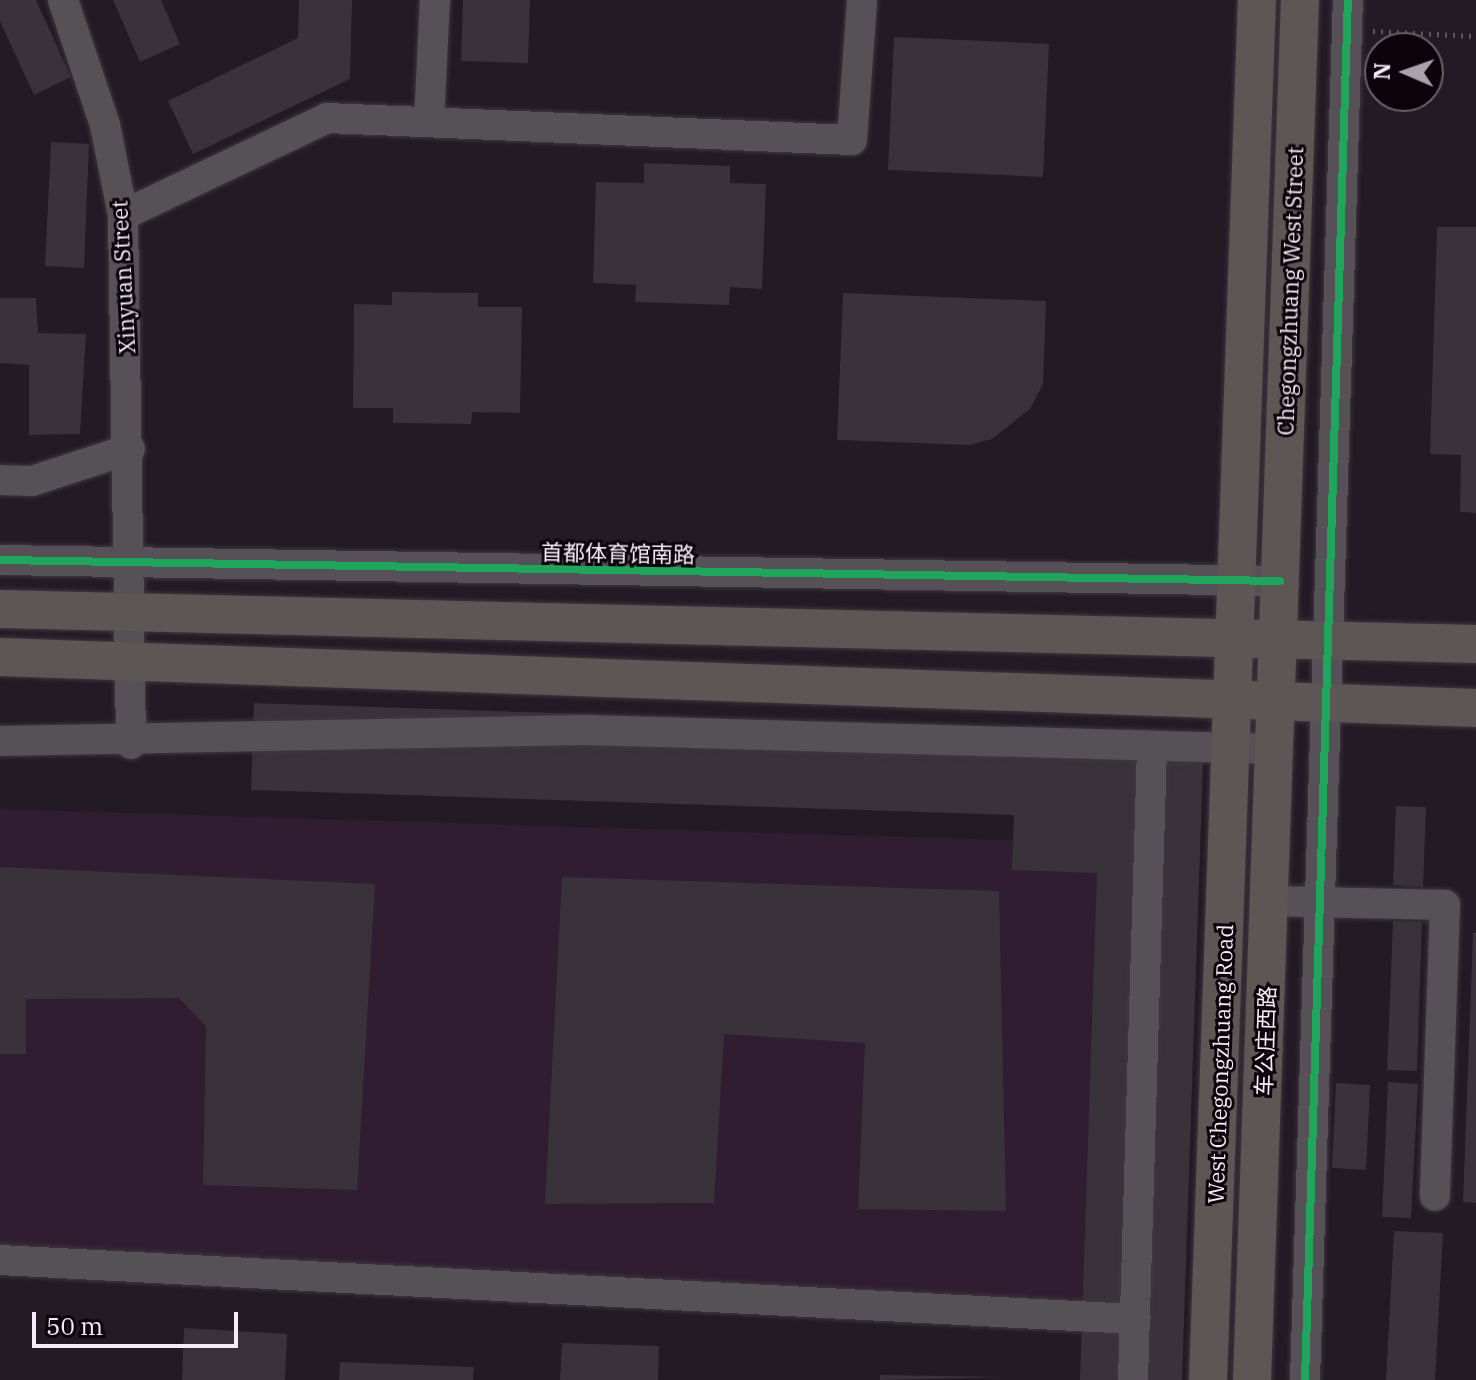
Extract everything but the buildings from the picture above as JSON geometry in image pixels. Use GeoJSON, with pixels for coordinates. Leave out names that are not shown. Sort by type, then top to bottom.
{"type":"FeatureCollection","features":[{"type":"Feature","properties":{"kind":"main road","name":"Chegongzhuang West Street"},"geometry":{"type":"LineString","coordinates":[[1234,639],[1257,0]]}},
{"type":"Feature","properties":{"kind":"main road","name":"Chegongzhuang West Street"},"geometry":{"type":"LineString","coordinates":[[1278,640],[1300,0]]}},
{"type":"Feature","properties":{"kind":"main road"},"geometry":{"type":"LineString","coordinates":[[0,609],[1476,644]]}},
{"type":"Feature","properties":{"kind":"main road","name":"West Chegongzhuang Road"},"geometry":{"type":"LineString","coordinates":[[1208,1380],[1234,639]]}},
{"type":"Feature","properties":{"kind":"main road","name":"车公庄西路"},"geometry":{"type":"LineString","coordinates":[[1252,1380],[1278,640]]}},
{"type":"Feature","properties":{"kind":"main road"},"geometry":{"type":"LineString","coordinates":[[0,657],[130,659],[1476,708]]}},
{"type":"Feature","properties":{"kind":"street","name":"Xinyuan Street"},"geometry":{"type":"LineString","coordinates":[[63,0],[105,125],[123,215],[130,449],[131,744]]}},
{"type":"Feature","properties":{"kind":"street"},"geometry":{"type":"LineString","coordinates":[[429,122],[435,0]]}},
{"type":"Feature","properties":{"kind":"street"},"geometry":{"type":"LineString","coordinates":[[123,215],[327,118],[852,140],[862,0]]}},
{"type":"Feature","properties":{"kind":"street"},"geometry":{"type":"LineString","coordinates":[[1305,1380],[1329,704],[1348,0]]}},
{"type":"Feature","properties":{"kind":"street"},"geometry":{"type":"LineString","coordinates":[[0,480],[32,481],[130,449]]}},
{"type":"Feature","properties":{"kind":"street","name":"首都体育馆南路"},"geometry":{"type":"LineString","coordinates":[[0,560],[1280,581]]}},
{"type":"Feature","properties":{"kind":"street"},"geometry":{"type":"LineString","coordinates":[[0,741],[131,744],[584,730],[1275,749]]}},
{"type":"Feature","properties":{"kind":"street"},"geometry":{"type":"LineString","coordinates":[[1133,1380],[1152,747]]}},
{"type":"Feature","properties":{"kind":"street"},"geometry":{"type":"LineString","coordinates":[[1270,901],[1445,905],[1435,1196]]}},
{"type":"Feature","properties":{"kind":"street"},"geometry":{"type":"LineString","coordinates":[[0,1260],[1135,1319]]}},
{"type":"Feature","properties":{"kind":"path"},"geometry":{"type":"LineString","coordinates":[[1347,30],[1476,36]]}},
{"type":"Feature","properties":{"kind":"shaded area"},"geometry":{"type":"Polygon","coordinates":[[[0,809],[1131,844],[1116,1320],[0,1260],[0,809]]]}},
{"type":"Feature","properties":{"kind":"cycle path"},"geometry":{"type":"LineString","coordinates":[[1305,1380],[1348,0]]}},
{"type":"Feature","properties":{"kind":"cycle path"},"geometry":{"type":"LineString","coordinates":[[0,560],[1280,581]]}}]}
